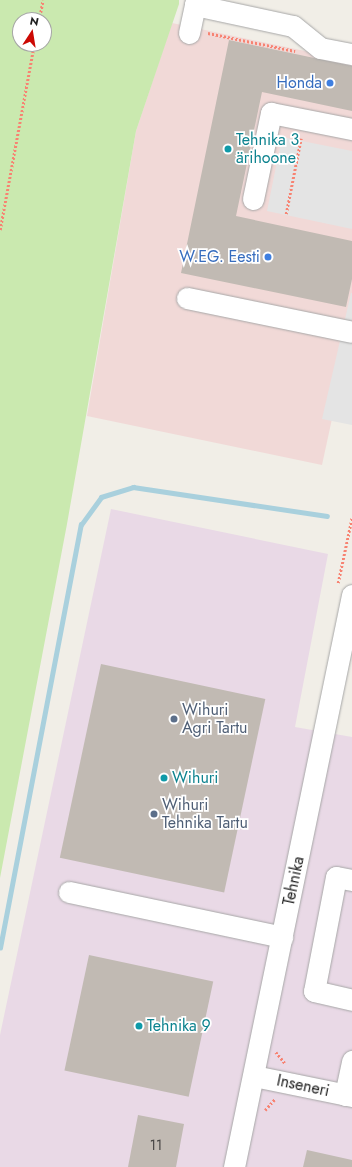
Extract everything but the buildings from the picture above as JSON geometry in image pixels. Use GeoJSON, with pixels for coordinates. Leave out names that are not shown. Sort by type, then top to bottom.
{"type":"FeatureCollection","features":[{"type":"Feature","properties":{"kind":"street"},"geometry":{"type":"LineString","coordinates":[[189,31],[195,2],[293,26],[320,48],[352,54]]}},
{"type":"Feature","properties":{"kind":"street"},"geometry":{"type":"LineString","coordinates":[[253,199],[271,113],[352,129]]}},
{"type":"Feature","properties":{"kind":"street"},"geometry":{"type":"LineString","coordinates":[[187,298],[352,332]]}},
{"type":"Feature","properties":{"kind":"street","name":"Tehnika"},"geometry":{"type":"LineString","coordinates":[[234,1167],[282,937],[345,590]]}},
{"type":"Feature","properties":{"kind":"street"},"geometry":{"type":"LineString","coordinates":[[352,880],[336,877],[314,992],[352,1000]]}},
{"type":"Feature","properties":{"kind":"street"},"geometry":{"type":"LineString","coordinates":[[69,892],[282,937]]}},
{"type":"Feature","properties":{"kind":"street"},"geometry":{"type":"LineString","coordinates":[[349,1096],[352,1060]]}},
{"type":"Feature","properties":{"kind":"street","name":"Inseneri"},"geometry":{"type":"LineString","coordinates":[[254,1076],[349,1096]]}},
{"type":"Feature","properties":{"kind":"path"},"geometry":{"type":"LineString","coordinates":[[41,12],[43,0]]}},
{"type":"Feature","properties":{"kind":"path"},"geometry":{"type":"LineString","coordinates":[[189,31],[298,52]]}},
{"type":"Feature","properties":{"kind":"path"},"geometry":{"type":"LineString","coordinates":[[0,230],[33,52]]}},
{"type":"Feature","properties":{"kind":"path"},"geometry":{"type":"LineString","coordinates":[[286,214],[301,138]]}},
{"type":"Feature","properties":{"kind":"path"},"geometry":{"type":"LineString","coordinates":[[345,590],[352,517]]}},
{"type":"Feature","properties":{"kind":"path"},"geometry":{"type":"LineString","coordinates":[[263,1115],[271,1102],[277,1098],[282,1098]]}},
{"type":"Feature","properties":{"kind":"shaded area"},"geometry":{"type":"Polygon","coordinates":[[[172,23],[352,61],[352,326],[322,465],[87,416],[136,131],[172,23]]]}},
{"type":"Feature","properties":{"kind":"shaded area"},"geometry":{"type":"Polygon","coordinates":[[[282,137],[352,151],[352,229],[267,211],[282,137]]]}},
{"type":"Feature","properties":{"kind":"shaded area"},"geometry":{"type":"Polygon","coordinates":[[[352,293],[352,425],[322,419],[352,293]]]}},
{"type":"Feature","properties":{"kind":"shaded area"},"geometry":{"type":"Polygon","coordinates":[[[111,509],[328,554],[295,727],[352,737],[352,1167],[0,1167],[0,1035],[111,509]]]}},
{"type":"Feature","properties":{"kind":"green space"},"geometry":{"type":"Polygon","coordinates":[[[0,0],[179,0],[179,4],[136,131],[67,524],[0,878],[0,0]]]}},
{"type":"Feature","properties":{"kind":"waterway"},"geometry":{"type":"LineString","coordinates":[[0,948],[81,525],[101,497],[133,487],[327,516]]}},
{"type":"Feature","properties":{"kind":"place","name":"Honda"},"geometry":{"type":"Point","coordinates":[330,83]}},
{"type":"Feature","properties":{"kind":"place","name":"Tehnika 3 ärihoone"},"geometry":{"type":"Point","coordinates":[228,149]}},
{"type":"Feature","properties":{"kind":"place","name":"W.EG. Eesti"},"geometry":{"type":"Point","coordinates":[268,257]}},
{"type":"Feature","properties":{"kind":"place","name":"Wihuri Agri Tartu"},"geometry":{"type":"Point","coordinates":[174,719]}},
{"type":"Feature","properties":{"kind":"place","name":"Wihuri"},"geometry":{"type":"Point","coordinates":[164,778]}},
{"type":"Feature","properties":{"kind":"place","name":"Wihuri Tehnika Tartu"},"geometry":{"type":"Point","coordinates":[154,814]}},
{"type":"Feature","properties":{"kind":"place","name":"Tehnika 9"},"geometry":{"type":"Point","coordinates":[139,1026]}}]}
